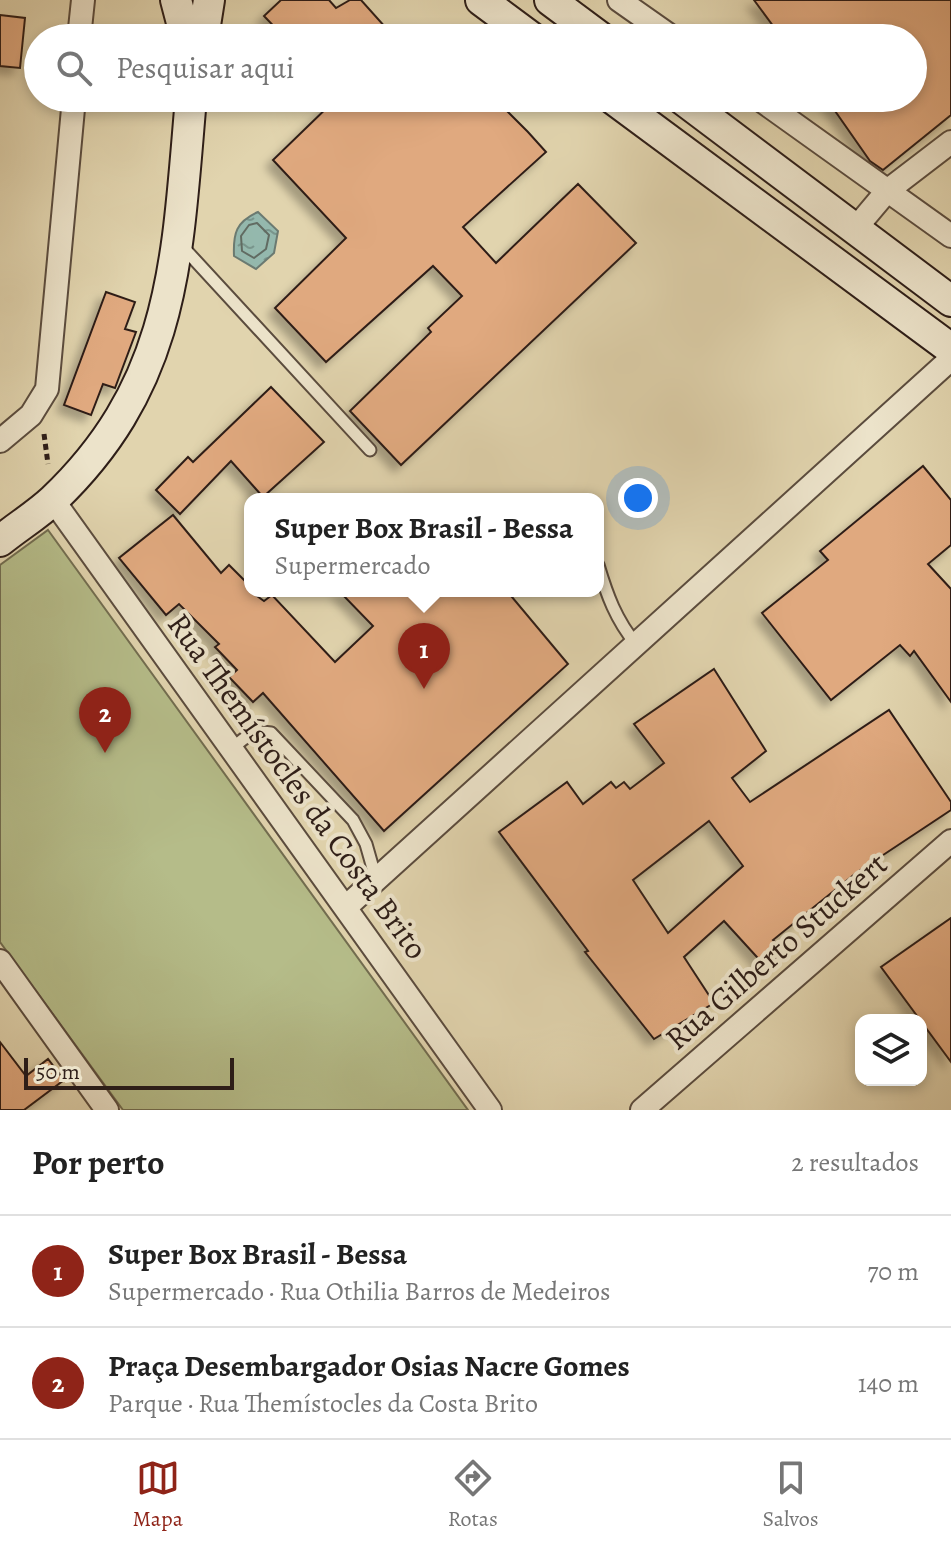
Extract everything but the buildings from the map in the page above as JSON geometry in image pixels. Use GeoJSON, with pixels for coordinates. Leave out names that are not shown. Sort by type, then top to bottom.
{"type":"FeatureCollection","features":[{"type":"Feature","properties":{"kind":"street"},"geometry":{"type":"LineString","coordinates":[[80,24],[83,0]]}},
{"type":"Feature","properties":{"kind":"street"},"geometry":{"type":"LineString","coordinates":[[176,0],[182,24]]}},
{"type":"Feature","properties":{"kind":"street"},"geometry":{"type":"LineString","coordinates":[[205,24],[209,0]]}},
{"type":"Feature","properties":{"kind":"street"},"geometry":{"type":"LineString","coordinates":[[481,0],[513,24]]}},
{"type":"Feature","properties":{"kind":"street"},"geometry":{"type":"LineString","coordinates":[[550,0],[582,24]]}},
{"type":"Feature","properties":{"kind":"street"},"geometry":{"type":"LineString","coordinates":[[636,4],[658,24]]}},
{"type":"Feature","properties":{"kind":"street"},"geometry":{"type":"LineString","coordinates":[[0,441],[40,406],[47,389],[73,112]]}},
{"type":"Feature","properties":{"kind":"street"},"geometry":{"type":"LineString","coordinates":[[0,541],[53,500],[102,443],[141,382],[162,328],[178,242],[190,112]]}},
{"type":"Feature","properties":{"kind":"street"},"geometry":{"type":"LineString","coordinates":[[631,112],[951,349]]}},
{"type":"Feature","properties":{"kind":"street"},"geometry":{"type":"LineString","coordinates":[[700,112],[951,301]]}},
{"type":"Feature","properties":{"kind":"street"},"geometry":{"type":"LineString","coordinates":[[777,112],[951,236]]}},
{"type":"Feature","properties":{"kind":"street"},"geometry":{"type":"LineString","coordinates":[[855,229],[887,191],[947,151]]}},
{"type":"Feature","properties":{"kind":"street"},"geometry":{"type":"LineString","coordinates":[[347,906],[951,359]]}},
{"type":"Feature","properties":{"kind":"street","name":"Rua Themístocles da Costa Brito"},"geometry":{"type":"LineString","coordinates":[[53,500],[347,906],[490,1110]]}},
{"type":"Feature","properties":{"kind":"street","name":"Rua Gilberto Stuckert"},"geometry":{"type":"LineString","coordinates":[[642,1110],[951,841]]}},
{"type":"Feature","properties":{"kind":"street"},"geometry":{"type":"LineString","coordinates":[[0,961],[107,1110]]}},
{"type":"Feature","properties":{"kind":"lane"},"geometry":{"type":"LineString","coordinates":[[178,242],[370,450]]}},
{"type":"Feature","properties":{"kind":"lane"},"geometry":{"type":"LineString","coordinates":[[604,583],[612,607],[636,644]]}},
{"type":"Feature","properties":{"kind":"lane"},"geometry":{"type":"LineString","coordinates":[[233,748],[247,735],[259,731],[271,733],[353,820],[366,844],[376,879]]}},
{"type":"Feature","properties":{"kind":"path"},"geometry":{"type":"LineString","coordinates":[[40,406],[53,500]]}},
{"type":"Feature","properties":{"kind":"green space"},"geometry":{"type":"Polygon","coordinates":[[[48,530],[468,1110],[123,1110],[0,942],[0,565],[48,530]]]}},
{"type":"Feature","properties":{"kind":"water"},"geometry":{"type":"Polygon","coordinates":[[[258,212],[278,231],[274,253],[256,269],[234,256],[234,248],[240,224],[258,212]]]}},
{"type":"Feature","properties":{"kind":"place","name":"Super Box Brasil - Bessa"},"geometry":{"type":"Point","coordinates":[424,689]}},
{"type":"Feature","properties":{"kind":"place","name":"Praça Desembargador Osias Nacre Gomes"},"geometry":{"type":"Point","coordinates":[105,753]}}]}
